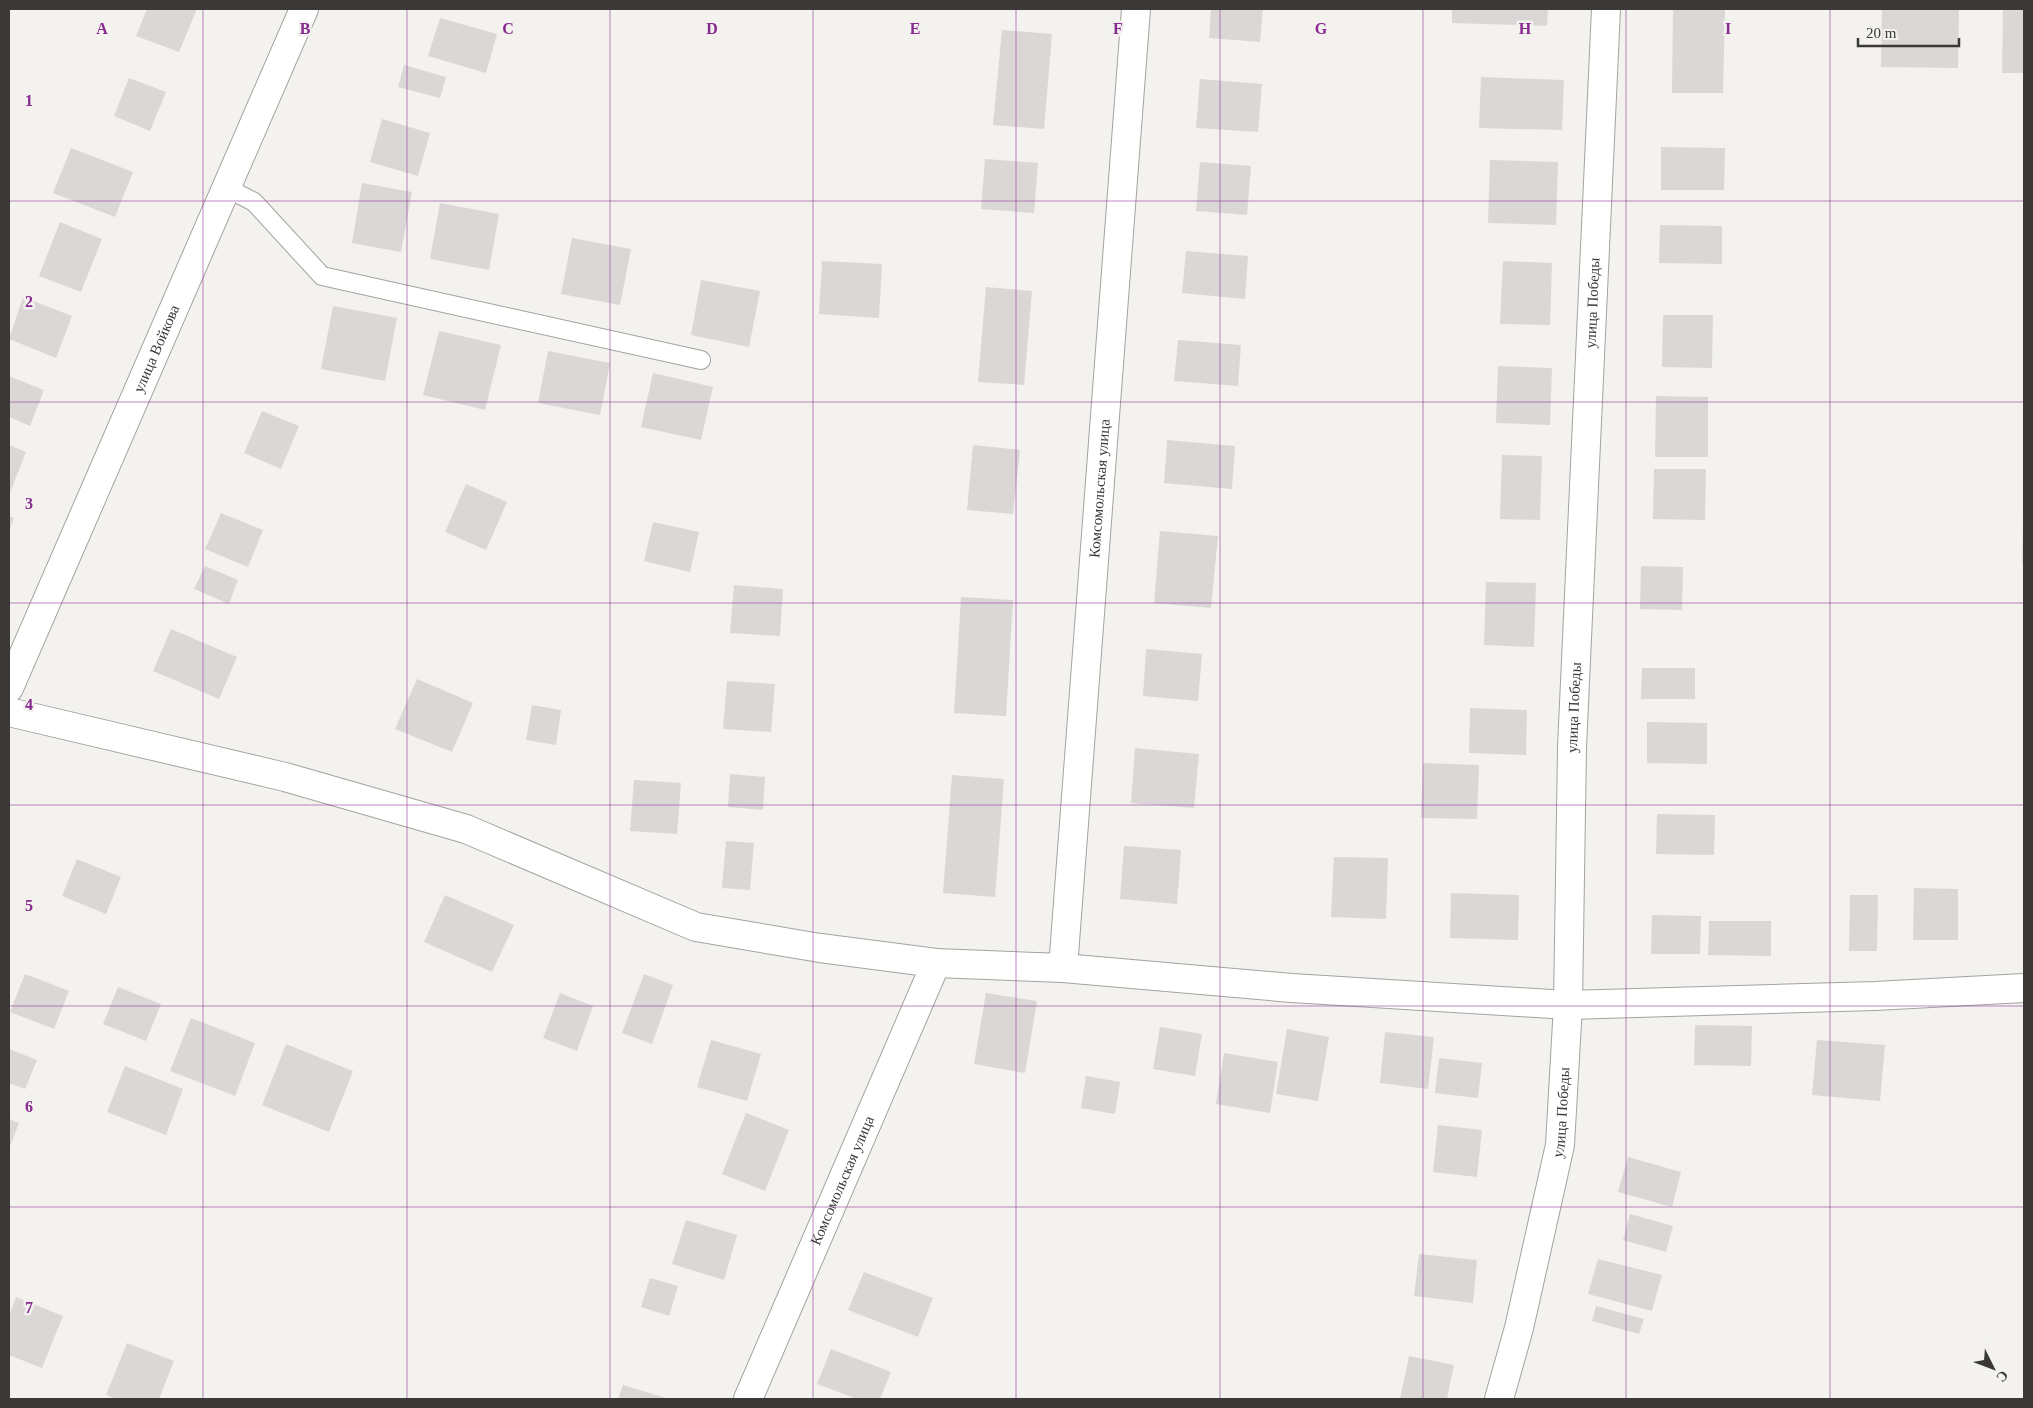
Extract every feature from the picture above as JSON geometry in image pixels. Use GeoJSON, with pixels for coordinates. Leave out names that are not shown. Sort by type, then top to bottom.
{"type":"FeatureCollection","features":[{"type":"Feature","properties":{"kind":"street","name":"улица Войкова"},"geometry":{"type":"LineString","coordinates":[[9,688],[304,9]]}},
{"type":"Feature","properties":{"kind":"street","name":"Комсомольская улица"},"geometry":{"type":"LineString","coordinates":[[1062,968],[1136,9]]}},
{"type":"Feature","properties":{"kind":"street","name":"улица Победы"},"geometry":{"type":"LineString","coordinates":[[1499,1399],[1519,1328],[1560,1145],[1568,1005],[1572,747],[1606,9]]}},
{"type":"Feature","properties":{"kind":"street"},"geometry":{"type":"LineString","coordinates":[[9,712],[286,777],[466,829],[696,927],[820,948],[936,963],[1062,968],[1292,988],[1568,1005],[1875,996],[2024,988]]}},
{"type":"Feature","properties":{"kind":"street","name":"Комсомольская улица"},"geometry":{"type":"LineString","coordinates":[[748,1399],[936,963]]}},
{"type":"Feature","properties":{"kind":"lane"},"geometry":{"type":"LineString","coordinates":[[227,188],[254,202],[322,276],[702,360]]}},
{"type":"Feature","properties":{"kind":"building"},"geometry":{"type":"Polygon","coordinates":[[[147,9],[197,9],[179,52],[136,36],[147,9]]]}},
{"type":"Feature","properties":{"kind":"building"},"geometry":{"type":"Polygon","coordinates":[[[1211,9],[1263,9],[1260,42],[1209,38],[1211,9]]]}},
{"type":"Feature","properties":{"kind":"building"},"geometry":{"type":"Polygon","coordinates":[[[1452,9],[1548,9],[1547,26],[1452,23],[1452,9]]]}},
{"type":"Feature","properties":{"kind":"building"},"geometry":{"type":"Polygon","coordinates":[[[1673,9],[1725,9],[1723,93],[1672,93],[1673,9]]]}},
{"type":"Feature","properties":{"kind":"building"},"geometry":{"type":"Polygon","coordinates":[[[1882,9],[1959,9],[1958,68],[1881,67],[1882,9]]]}},
{"type":"Feature","properties":{"kind":"building"},"geometry":{"type":"Polygon","coordinates":[[[2003,9],[2024,9],[2024,73],[2002,73],[2003,9]]]}},
{"type":"Feature","properties":{"kind":"building"},"geometry":{"type":"Polygon","coordinates":[[[440,18],[497,34],[486,73],[428,56],[440,18]]]}},
{"type":"Feature","properties":{"kind":"building"},"geometry":{"type":"Polygon","coordinates":[[[1002,30],[1052,34],[1044,129],[993,125],[1002,30]]]}},
{"type":"Feature","properties":{"kind":"building"},"geometry":{"type":"Polygon","coordinates":[[[404,65],[446,77],[440,98],[398,87],[404,65]]]}},
{"type":"Feature","properties":{"kind":"building"},"geometry":{"type":"Polygon","coordinates":[[[1481,77],[1564,80],[1562,130],[1479,128],[1481,77]]]}},
{"type":"Feature","properties":{"kind":"building"},"geometry":{"type":"Polygon","coordinates":[[[129,78],[166,92],[150,131],[114,116],[129,78]]]}},
{"type":"Feature","properties":{"kind":"building"},"geometry":{"type":"Polygon","coordinates":[[[1200,79],[1262,84],[1258,132],[1196,128],[1200,79]]]}},
{"type":"Feature","properties":{"kind":"building"},"geometry":{"type":"Polygon","coordinates":[[[382,119],[430,133],[418,176],[370,162],[382,119]]]}},
{"type":"Feature","properties":{"kind":"building"},"geometry":{"type":"Polygon","coordinates":[[[1661,147],[1725,148],[1724,190],[1661,190],[1661,147]]]}},
{"type":"Feature","properties":{"kind":"building"},"geometry":{"type":"Polygon","coordinates":[[[71,148],[133,172],[115,217],[53,193],[71,148]]]}},
{"type":"Feature","properties":{"kind":"building"},"geometry":{"type":"Polygon","coordinates":[[[985,159],[1038,163],[1034,213],[981,209],[985,159]]]}},
{"type":"Feature","properties":{"kind":"building"},"geometry":{"type":"Polygon","coordinates":[[[1490,160],[1558,162],[1556,225],[1488,223],[1490,160]]]}},
{"type":"Feature","properties":{"kind":"building"},"geometry":{"type":"Polygon","coordinates":[[[1200,162],[1251,166],[1247,215],[1196,211],[1200,162]]]}},
{"type":"Feature","properties":{"kind":"building"},"geometry":{"type":"Polygon","coordinates":[[[362,183],[412,192],[401,252],[352,243],[362,183]]]}},
{"type":"Feature","properties":{"kind":"building"},"geometry":{"type":"Polygon","coordinates":[[[440,203],[499,214],[489,270],[430,259],[440,203]]]}},
{"type":"Feature","properties":{"kind":"building"},"geometry":{"type":"Polygon","coordinates":[[[60,222],[102,239],[81,292],[39,276],[60,222]]]}},
{"type":"Feature","properties":{"kind":"building"},"geometry":{"type":"Polygon","coordinates":[[[1660,225],[1722,226],[1722,264],[1659,263],[1660,225]]]}},
{"type":"Feature","properties":{"kind":"building"},"geometry":{"type":"Polygon","coordinates":[[[572,238],[631,249],[620,305],[561,294],[572,238]]]}},
{"type":"Feature","properties":{"kind":"building"},"geometry":{"type":"Polygon","coordinates":[[[1186,251],[1248,256],[1245,299],[1182,293],[1186,251]]]}},
{"type":"Feature","properties":{"kind":"building"},"geometry":{"type":"Polygon","coordinates":[[[822,261],[882,264],[879,318],[819,314],[822,261]]]}},
{"type":"Feature","properties":{"kind":"building"},"geometry":{"type":"Polygon","coordinates":[[[1503,261],[1552,263],[1550,325],[1500,324],[1503,261]]]}},
{"type":"Feature","properties":{"kind":"building"},"geometry":{"type":"Polygon","coordinates":[[[701,280],[760,291],[749,347],[691,335],[701,280]]]}},
{"type":"Feature","properties":{"kind":"building"},"geometry":{"type":"Polygon","coordinates":[[[986,287],[1032,291],[1024,385],[978,382],[986,287]]]}},
{"type":"Feature","properties":{"kind":"building"},"geometry":{"type":"Polygon","coordinates":[[[23,297],[72,316],[56,358],[9,339],[23,297]]]}},
{"type":"Feature","properties":{"kind":"building"},"geometry":{"type":"Polygon","coordinates":[[[333,306],[397,318],[385,381],[321,369],[333,306]]]}},
{"type":"Feature","properties":{"kind":"building"},"geometry":{"type":"Polygon","coordinates":[[[1663,315],[1713,315],[1712,368],[1662,367],[1663,315]]]}},
{"type":"Feature","properties":{"kind":"building"},"geometry":{"type":"Polygon","coordinates":[[[439,331],[501,345],[485,410],[423,395],[439,331]]]}},
{"type":"Feature","properties":{"kind":"building"},"geometry":{"type":"Polygon","coordinates":[[[1178,340],[1241,345],[1238,386],[1174,381],[1178,340]]]}},
{"type":"Feature","properties":{"kind":"building"},"geometry":{"type":"Polygon","coordinates":[[[548,351],[610,363],[600,415],[538,403],[548,351]]]}},
{"type":"Feature","properties":{"kind":"building"},"geometry":{"type":"Polygon","coordinates":[[[1498,366],[1552,368],[1550,425],[1496,423],[1498,366]]]}},
{"type":"Feature","properties":{"kind":"building"},"geometry":{"type":"Polygon","coordinates":[[[653,373],[713,387],[701,440],[641,427],[653,373]]]}},
{"type":"Feature","properties":{"kind":"building"},"geometry":{"type":"Polygon","coordinates":[[[9,376],[44,390],[30,426],[9,417],[9,376]]]}},
{"type":"Feature","properties":{"kind":"building"},"geometry":{"type":"Polygon","coordinates":[[[1656,396],[1708,397],[1708,457],[1655,457],[1656,396]]]}},
{"type":"Feature","properties":{"kind":"building"},"geometry":{"type":"Polygon","coordinates":[[[262,411],[299,426],[281,469],[244,453],[262,411]]]}},
{"type":"Feature","properties":{"kind":"building"},"geometry":{"type":"Polygon","coordinates":[[[1167,440],[1235,446],[1232,489],[1164,483],[1167,440]]]}},
{"type":"Feature","properties":{"kind":"building"},"geometry":{"type":"Polygon","coordinates":[[[9,445],[26,452],[9,495],[9,445]]]}},
{"type":"Feature","properties":{"kind":"building"},"geometry":{"type":"Polygon","coordinates":[[[973,445],[1020,450],[1013,514],[967,510],[973,445]]]}},
{"type":"Feature","properties":{"kind":"building"},"geometry":{"type":"Polygon","coordinates":[[[1502,455],[1542,456],[1540,520],[1500,519],[1502,455]]]}},
{"type":"Feature","properties":{"kind":"building"},"geometry":{"type":"Polygon","coordinates":[[[1654,469],[1706,469],[1705,520],[1653,519],[1654,469]]]}},
{"type":"Feature","properties":{"kind":"building"},"geometry":{"type":"Polygon","coordinates":[[[466,484],[507,502],[486,550],[445,532],[466,484]]]}},
{"type":"Feature","properties":{"kind":"building"},"geometry":{"type":"Polygon","coordinates":[[[221,513],[263,530],[248,567],[205,549],[221,513]]]}},
{"type":"Feature","properties":{"kind":"building"},"geometry":{"type":"Polygon","coordinates":[[[2023,514],[2024,564],[2022,564],[2023,514]]]}},
{"type":"Feature","properties":{"kind":"building"},"geometry":{"type":"Polygon","coordinates":[[[9,516],[14,518],[9,531],[9,516]]]}},
{"type":"Feature","properties":{"kind":"building"},"geometry":{"type":"Polygon","coordinates":[[[653,522],[699,532],[690,572],[644,561],[653,522]]]}},
{"type":"Feature","properties":{"kind":"building"},"geometry":{"type":"Polygon","coordinates":[[[1160,531],[1218,536],[1211,608],[1154,603],[1160,531]]]}},
{"type":"Feature","properties":{"kind":"building"},"geometry":{"type":"Polygon","coordinates":[[[205,566],[238,580],[229,604],[194,589],[205,566]]]}},
{"type":"Feature","properties":{"kind":"building"},"geometry":{"type":"Polygon","coordinates":[[[1641,566],[1683,567],[1682,610],[1640,609],[1641,566]]]}},
{"type":"Feature","properties":{"kind":"building"},"geometry":{"type":"Polygon","coordinates":[[[1486,582],[1536,583],[1534,647],[1484,645],[1486,582]]]}},
{"type":"Feature","properties":{"kind":"building"},"geometry":{"type":"Polygon","coordinates":[[[734,585],[783,589],[780,636],[730,633],[734,585]]]}},
{"type":"Feature","properties":{"kind":"building"},"geometry":{"type":"Polygon","coordinates":[[[961,597],[1013,600],[1006,716],[954,713],[961,597]]]}},
{"type":"Feature","properties":{"kind":"building"},"geometry":{"type":"Polygon","coordinates":[[[171,629],[237,657],[219,699],[153,671],[171,629]]]}},
{"type":"Feature","properties":{"kind":"building"},"geometry":{"type":"Polygon","coordinates":[[[1146,649],[1202,654],[1198,701],[1143,696],[1146,649]]]}},
{"type":"Feature","properties":{"kind":"building"},"geometry":{"type":"Polygon","coordinates":[[[1642,668],[1695,668],[1695,699],[1641,699],[1642,668]]]}},
{"type":"Feature","properties":{"kind":"building"},"geometry":{"type":"Polygon","coordinates":[[[417,679],[473,703],[452,752],[395,729],[417,679]]]}},
{"type":"Feature","properties":{"kind":"building"},"geometry":{"type":"Polygon","coordinates":[[[727,681],[775,684],[771,732],[723,729],[727,681]]]}},
{"type":"Feature","properties":{"kind":"building"},"geometry":{"type":"Polygon","coordinates":[[[532,705],[561,710],[556,745],[526,740],[532,705]]]}},
{"type":"Feature","properties":{"kind":"building"},"geometry":{"type":"Polygon","coordinates":[[[1470,708],[1527,710],[1526,755],[1469,753],[1470,708]]]}},
{"type":"Feature","properties":{"kind":"building"},"geometry":{"type":"Polygon","coordinates":[[[1647,722],[1707,723],[1707,764],[1647,763],[1647,722]]]}},
{"type":"Feature","properties":{"kind":"building"},"geometry":{"type":"Polygon","coordinates":[[[1135,748],[1199,754],[1194,808],[1131,803],[1135,748]]]}},
{"type":"Feature","properties":{"kind":"building"},"geometry":{"type":"Polygon","coordinates":[[[1423,763],[1479,765],[1477,819],[1421,818],[1423,763]]]}},
{"type":"Feature","properties":{"kind":"building"},"geometry":{"type":"Polygon","coordinates":[[[730,774],[765,777],[763,810],[728,807],[730,774]]]}},
{"type":"Feature","properties":{"kind":"building"},"geometry":{"type":"Polygon","coordinates":[[[952,775],[1004,779],[995,897],[943,893],[952,775]]]}},
{"type":"Feature","properties":{"kind":"building"},"geometry":{"type":"Polygon","coordinates":[[[634,780],[681,783],[677,834],[630,831],[634,780]]]}},
{"type":"Feature","properties":{"kind":"building"},"geometry":{"type":"Polygon","coordinates":[[[1657,814],[1715,815],[1714,855],[1656,854],[1657,814]]]}},
{"type":"Feature","properties":{"kind":"building"},"geometry":{"type":"Polygon","coordinates":[[[726,841],[754,843],[750,890],[722,888],[726,841]]]}},
{"type":"Feature","properties":{"kind":"building"},"geometry":{"type":"Polygon","coordinates":[[[1124,846],[1181,850],[1177,904],[1120,899],[1124,846]]]}},
{"type":"Feature","properties":{"kind":"building"},"geometry":{"type":"Polygon","coordinates":[[[1334,857],[1388,858],[1386,919],[1331,917],[1334,857]]]}},
{"type":"Feature","properties":{"kind":"building"},"geometry":{"type":"Polygon","coordinates":[[[77,859],[121,877],[106,914],[62,896],[77,859]]]}},
{"type":"Feature","properties":{"kind":"building"},"geometry":{"type":"Polygon","coordinates":[[[1914,888],[1958,889],[1958,940],[1913,940],[1914,888]]]}},
{"type":"Feature","properties":{"kind":"building"},"geometry":{"type":"Polygon","coordinates":[[[1451,893],[1519,895],[1518,940],[1450,938],[1451,893]]]}},
{"type":"Feature","properties":{"kind":"building"},"geometry":{"type":"Polygon","coordinates":[[[445,895],[514,925],[492,972],[424,942],[445,895]]]}},
{"type":"Feature","properties":{"kind":"building"},"geometry":{"type":"Polygon","coordinates":[[[1850,895],[1878,895],[1877,951],[1849,951],[1850,895]]]}},
{"type":"Feature","properties":{"kind":"building"},"geometry":{"type":"Polygon","coordinates":[[[1652,915],[1701,916],[1700,954],[1651,954],[1652,915]]]}},
{"type":"Feature","properties":{"kind":"building"},"geometry":{"type":"Polygon","coordinates":[[[1709,921],[1771,921],[1771,956],[1708,955],[1709,921]]]}},
{"type":"Feature","properties":{"kind":"building"},"geometry":{"type":"Polygon","coordinates":[[[25,974],[69,991],[54,1029],[10,1012],[25,974]]]}},
{"type":"Feature","properties":{"kind":"building"},"geometry":{"type":"Polygon","coordinates":[[[644,974],[673,985],[652,1044],[622,1033],[644,974]]]}},
{"type":"Feature","properties":{"kind":"building"},"geometry":{"type":"Polygon","coordinates":[[[118,987],[161,1004],[146,1041],[103,1024],[118,987]]]}},
{"type":"Feature","properties":{"kind":"building"},"geometry":{"type":"Polygon","coordinates":[[[560,993],[593,1006],[577,1051],[543,1038],[560,993]]]}},
{"type":"Feature","properties":{"kind":"building"},"geometry":{"type":"Polygon","coordinates":[[[986,993],[1037,1001],[1025,1073],[974,1064],[986,993]]]}},
{"type":"Feature","properties":{"kind":"building"},"geometry":{"type":"Polygon","coordinates":[[[191,1018],[255,1043],[235,1096],[170,1071],[191,1018]]]}},
{"type":"Feature","properties":{"kind":"building"},"geometry":{"type":"Polygon","coordinates":[[[1695,1025],[1752,1026],[1751,1066],[1694,1065],[1695,1025]]]}},
{"type":"Feature","properties":{"kind":"building"},"geometry":{"type":"Polygon","coordinates":[[[1160,1027],[1202,1034],[1195,1076],[1153,1069],[1160,1027]]]}},
{"type":"Feature","properties":{"kind":"building"},"geometry":{"type":"Polygon","coordinates":[[[1287,1029],[1329,1037],[1318,1101],[1276,1094],[1287,1029]]]}},
{"type":"Feature","properties":{"kind":"building"},"geometry":{"type":"Polygon","coordinates":[[[1385,1032],[1434,1037],[1428,1089],[1380,1083],[1385,1032]]]}},
{"type":"Feature","properties":{"kind":"building"},"geometry":{"type":"Polygon","coordinates":[[[711,1040],[761,1054],[747,1101],[697,1087],[711,1040]]]}},
{"type":"Feature","properties":{"kind":"building"},"geometry":{"type":"Polygon","coordinates":[[[1817,1040],[1885,1045],[1880,1101],[1812,1095],[1817,1040]]]}},
{"type":"Feature","properties":{"kind":"building"},"geometry":{"type":"Polygon","coordinates":[[[286,1044],[353,1071],[329,1132],[262,1105],[286,1044]]]}},
{"type":"Feature","properties":{"kind":"building"},"geometry":{"type":"Polygon","coordinates":[[[9,1049],[37,1060],[25,1089],[9,1083],[9,1049]]]}},
{"type":"Feature","properties":{"kind":"building"},"geometry":{"type":"Polygon","coordinates":[[[1224,1053],[1278,1062],[1270,1113],[1216,1104],[1224,1053]]]}},
{"type":"Feature","properties":{"kind":"building"},"geometry":{"type":"Polygon","coordinates":[[[1439,1058],[1482,1063],[1478,1098],[1435,1093],[1439,1058]]]}},
{"type":"Feature","properties":{"kind":"building"},"geometry":{"type":"Polygon","coordinates":[[[125,1066],[183,1089],[166,1135],[107,1112],[125,1066]]]}},
{"type":"Feature","properties":{"kind":"building"},"geometry":{"type":"Polygon","coordinates":[[[1086,1076],[1120,1082],[1115,1114],[1081,1108],[1086,1076]]]}},
{"type":"Feature","properties":{"kind":"building"},"geometry":{"type":"Polygon","coordinates":[[[746,1113],[789,1130],[765,1191],[722,1174],[746,1113]]]}},
{"type":"Feature","properties":{"kind":"building"},"geometry":{"type":"Polygon","coordinates":[[[9,1119],[19,1123],[9,1149],[9,1119]]]}},
{"type":"Feature","properties":{"kind":"building"},"geometry":{"type":"Polygon","coordinates":[[[1438,1125],[1482,1130],[1477,1177],[1433,1172],[1438,1125]]]}},
{"type":"Feature","properties":{"kind":"building"},"geometry":{"type":"Polygon","coordinates":[[[1628,1157],[1681,1172],[1672,1207],[1618,1192],[1628,1157]]]}},
{"type":"Feature","properties":{"kind":"building"},"geometry":{"type":"Polygon","coordinates":[[[1630,1214],[1673,1226],[1666,1252],[1623,1240],[1630,1214]]]}},
{"type":"Feature","properties":{"kind":"building"},"geometry":{"type":"Polygon","coordinates":[[[686,1220],[737,1235],[724,1280],[672,1264],[686,1220]]]}},
{"type":"Feature","properties":{"kind":"building"},"geometry":{"type":"Polygon","coordinates":[[[1419,1254],[1477,1260],[1473,1303],[1414,1296],[1419,1254]]]}},
{"type":"Feature","properties":{"kind":"building"},"geometry":{"type":"Polygon","coordinates":[[[1598,1259],[1662,1275],[1652,1311],[1588,1294],[1598,1259]]]}},
{"type":"Feature","properties":{"kind":"building"},"geometry":{"type":"Polygon","coordinates":[[[864,1272],[933,1298],[918,1337],[848,1310],[864,1272]]]}},
{"type":"Feature","properties":{"kind":"building"},"geometry":{"type":"Polygon","coordinates":[[[650,1278],[678,1286],[669,1316],[641,1307],[650,1278]]]}},
{"type":"Feature","properties":{"kind":"building"},"geometry":{"type":"Polygon","coordinates":[[[16,1297],[63,1316],[42,1368],[9,1355],[9,1316],[16,1297]]]}},
{"type":"Feature","properties":{"kind":"building"},"geometry":{"type":"Polygon","coordinates":[[[1596,1306],[1644,1319],[1639,1334],[1592,1321],[1596,1306]]]}},
{"type":"Feature","properties":{"kind":"building"},"geometry":{"type":"Polygon","coordinates":[[[127,1343],[174,1361],[159,1399],[117,1399],[106,1395],[127,1343]]]}},
{"type":"Feature","properties":{"kind":"building"},"geometry":{"type":"Polygon","coordinates":[[[831,1349],[891,1372],[880,1399],[857,1399],[817,1384],[831,1349]]]}},
{"type":"Feature","properties":{"kind":"building"},"geometry":{"type":"Polygon","coordinates":[[[1409,1356],[1454,1365],[1447,1399],[1400,1399],[1409,1356]]]}},
{"type":"Feature","properties":{"kind":"building"},"geometry":{"type":"Polygon","coordinates":[[[623,1385],[669,1399],[618,1399],[623,1385]]]}}]}
